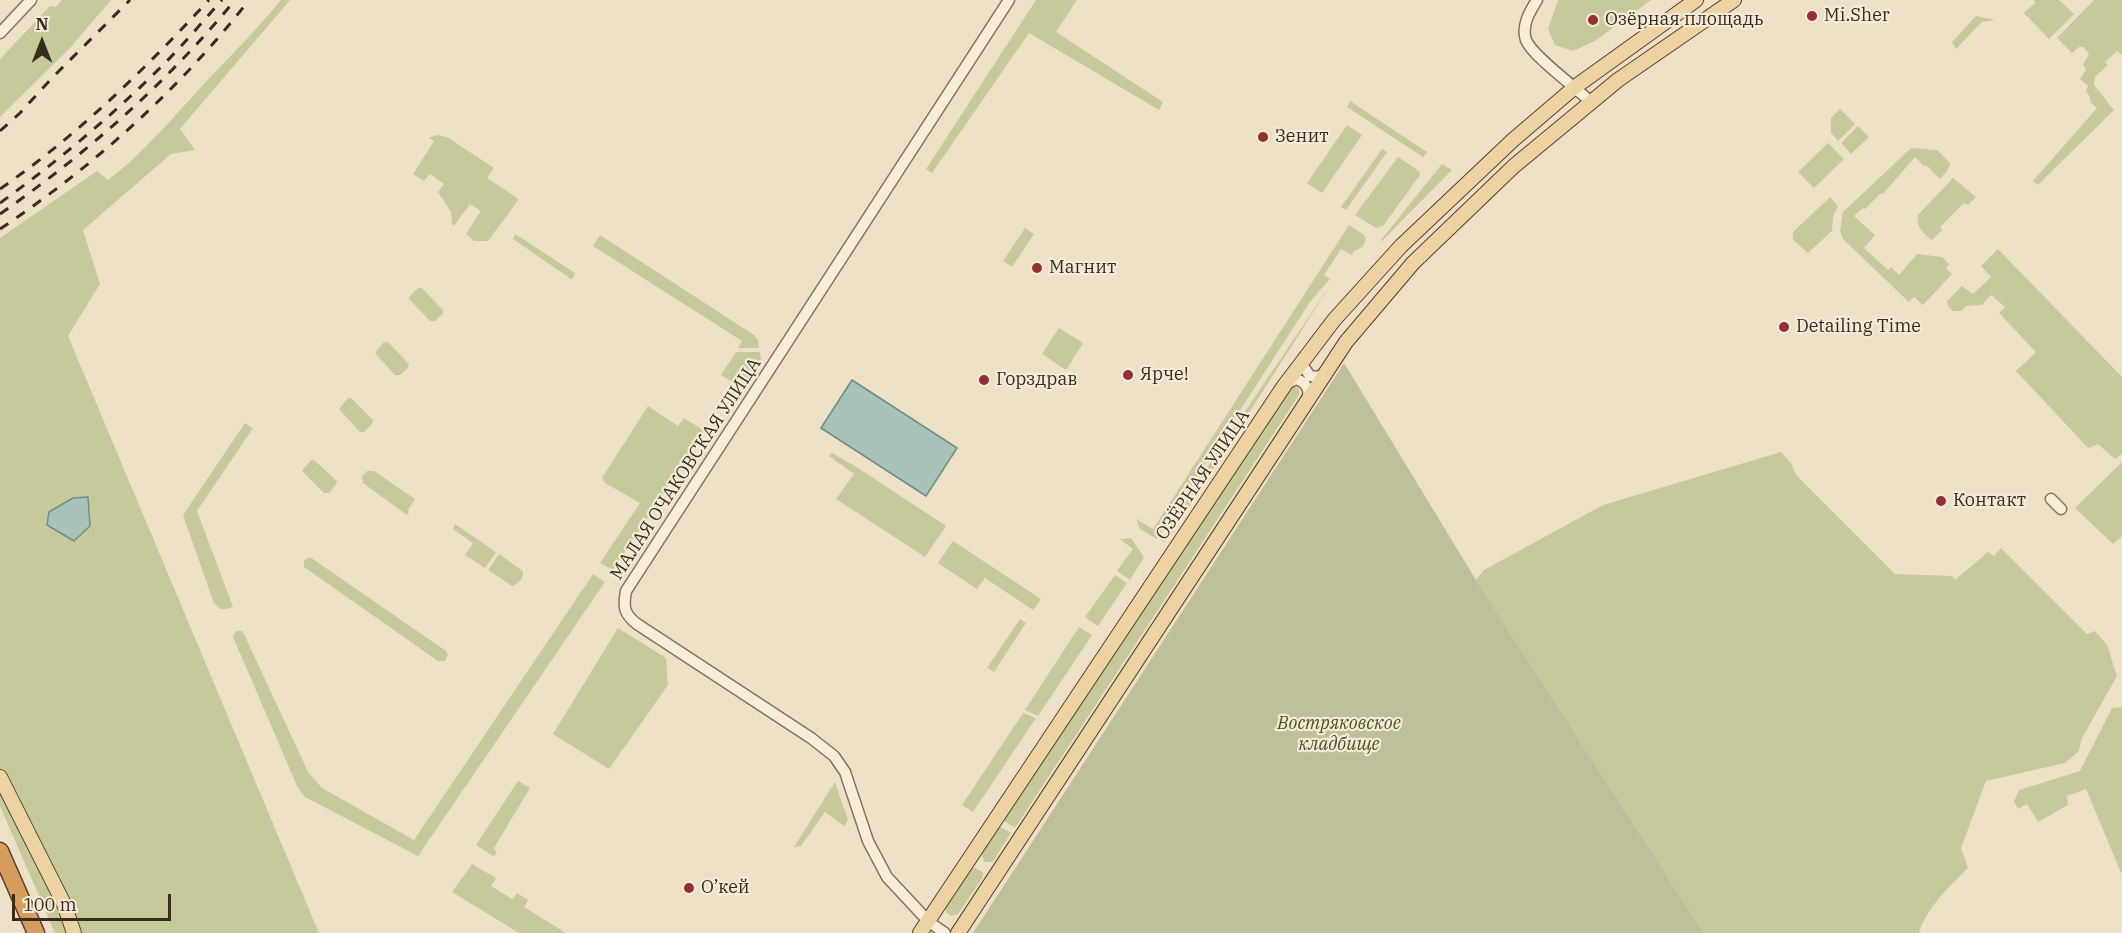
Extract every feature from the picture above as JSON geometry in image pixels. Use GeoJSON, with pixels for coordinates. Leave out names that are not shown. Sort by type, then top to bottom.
{"type":"FeatureCollection","features":[{"type":"Feature","properties":{"kind":"highway"},"geometry":{"type":"LineString","coordinates":[[0,851],[25,911],[38,933]]}},
{"type":"Feature","properties":{"kind":"main road","name":"ОЗЁРНАЯ УЛИЦА"},"geometry":{"type":"LineString","coordinates":[[925,927],[1284,386],[1334,320],[1401,246],[1513,140],[1575,87],[1696,0]]}},
{"type":"Feature","properties":{"kind":"main road"},"geometry":{"type":"LineString","coordinates":[[958,933],[1346,342],[1413,263],[1514,166],[1618,80],[1734,0]]}},
{"type":"Feature","properties":{"kind":"main road"},"geometry":{"type":"LineString","coordinates":[[2,780],[64,904],[74,933]]}},
{"type":"Feature","properties":{"kind":"street"},"geometry":{"type":"LineString","coordinates":[[0,33],[31,0]]}},
{"type":"Feature","properties":{"kind":"street","name":"МАЛАЯ ОЧАКОВСКАЯ УЛИЦА"},"geometry":{"type":"LineString","coordinates":[[945,933],[925,927],[880,866],[868,841],[845,772],[834,756],[811,738],[637,624],[627,616],[624,602],[626,591],[1009,0]]}},
{"type":"Feature","properties":{"kind":"street"},"geometry":{"type":"LineString","coordinates":[[1537,0],[1528,16],[1525,29],[1526,41],[1537,55],[1575,87],[1588,106]]}},
{"type":"Feature","properties":{"kind":"street"},"geometry":{"type":"LineString","coordinates":[[1306,358],[1303,366],[1310,376],[1318,377],[1326,373]]}},
{"type":"Feature","properties":{"kind":"street"},"geometry":{"type":"LineString","coordinates":[[1284,386],[1291,380],[1300,380],[1308,391],[1307,399]]}},
{"type":"Feature","properties":{"kind":"street"},"geometry":{"type":"LineString","coordinates":[[2050,500],[2061,509]]}},
{"type":"Feature","properties":{"kind":"green space"},"geometry":{"type":"Polygon","coordinates":[[[62,0],[111,0],[70,48],[0,117],[0,59],[50,6],[56,7],[62,0]]]}},
{"type":"Feature","properties":{"kind":"green space"},"geometry":{"type":"Polygon","coordinates":[[[281,0],[290,0],[180,129],[195,150],[171,154],[83,230],[100,284],[68,336],[319,933],[55,933],[0,806],[0,238],[97,171],[108,180],[121,170],[253,33],[281,0]]]}},
{"type":"Feature","properties":{"kind":"green space"},"geometry":{"type":"Polygon","coordinates":[[[1036,0],[1077,0],[1056,32],[1163,102],[1159,110],[1029,33],[932,173],[926,169],[1036,0]]]}},
{"type":"Feature","properties":{"kind":"green space","name":"Озёрная площадь"},"geometry":{"type":"Polygon","coordinates":[[[1558,0],[1651,0],[1595,41],[1573,51],[1555,45],[1548,29],[1558,0]]]}},
{"type":"Feature","properties":{"kind":"green space"},"geometry":{"type":"Polygon","coordinates":[[[2034,0],[2059,0],[2074,14],[2049,39],[2024,13],[2035,3],[2034,0]]]}},
{"type":"Feature","properties":{"kind":"green space"},"geometry":{"type":"Polygon","coordinates":[[[2094,0],[2122,0],[2122,55],[2117,51],[2105,62],[2108,65],[2095,77],[2094,85],[2114,110],[2038,185],[2033,181],[2097,108],[2091,103],[2086,91],[2088,86],[2080,79],[2086,70],[2083,64],[2089,54],[2083,47],[2079,47],[2072,53],[2057,38],[2094,0]]]}},
{"type":"Feature","properties":{"kind":"green space"},"geometry":{"type":"Polygon","coordinates":[[[1976,16],[1995,20],[1982,22],[1956,49],[1952,42],[1976,16]]]}},
{"type":"Feature","properties":{"kind":"green space"},"geometry":{"type":"Polygon","coordinates":[[[1350,101],[1427,152],[1423,157],[1347,107],[1350,101]]]}},
{"type":"Feature","properties":{"kind":"green space"},"geometry":{"type":"Polygon","coordinates":[[[1840,109],[1855,124],[1838,141],[1831,133],[1831,118],[1840,109]]]}},
{"type":"Feature","properties":{"kind":"green space"},"geometry":{"type":"Polygon","coordinates":[[[1347,125],[1362,135],[1322,193],[1307,183],[1347,125]]]}},
{"type":"Feature","properties":{"kind":"green space"},"geometry":{"type":"Polygon","coordinates":[[[1858,126],[1869,137],[1851,154],[1841,143],[1858,126]]]}},
{"type":"Feature","properties":{"kind":"green space"},"geometry":{"type":"Polygon","coordinates":[[[437,135],[447,137],[494,168],[487,178],[519,199],[488,241],[474,241],[466,234],[481,211],[470,204],[454,226],[451,212],[438,192],[444,184],[430,174],[424,181],[413,174],[434,141],[429,138],[437,135]]]}},
{"type":"Feature","properties":{"kind":"green space"},"geometry":{"type":"Polygon","coordinates":[[[1828,143],[1844,159],[1814,188],[1798,172],[1828,143]]]}},
{"type":"Feature","properties":{"kind":"green space"},"geometry":{"type":"Polygon","coordinates":[[[1911,148],[1937,150],[1950,163],[1948,170],[1940,179],[1915,157],[1883,194],[1881,193],[1865,209],[1863,208],[1854,216],[1875,235],[1864,248],[1888,270],[1891,267],[1899,275],[1917,254],[1942,257],[1949,264],[1946,269],[1952,274],[1923,305],[1914,297],[1909,302],[1843,239],[1840,231],[1843,212],[1911,148]]]}},
{"type":"Feature","properties":{"kind":"green space"},"geometry":{"type":"Polygon","coordinates":[[[1382,149],[1387,152],[1346,210],[1341,207],[1382,149]]]}},
{"type":"Feature","properties":{"kind":"green space"},"geometry":{"type":"Polygon","coordinates":[[[1398,157],[1419,171],[1420,175],[1383,226],[1376,228],[1355,215],[1398,157]]]}},
{"type":"Feature","properties":{"kind":"green space"},"geometry":{"type":"Polygon","coordinates":[[[1442,164],[1452,170],[1381,242],[1381,240],[1442,164]]]}},
{"type":"Feature","properties":{"kind":"green space"},"geometry":{"type":"Polygon","coordinates":[[[1953,178],[1976,197],[1968,205],[1964,203],[1940,227],[1942,230],[1932,240],[1919,227],[1918,215],[1953,178]]]}},
{"type":"Feature","properties":{"kind":"green space"},"geometry":{"type":"Polygon","coordinates":[[[1830,197],[1838,206],[1833,217],[1832,231],[1808,253],[1793,240],[1793,232],[1830,197]]]}},
{"type":"Feature","properties":{"kind":"green space"},"geometry":{"type":"Polygon","coordinates":[[[1349,225],[1366,238],[1363,247],[1354,251],[1352,255],[1341,249],[1324,275],[1330,279],[1312,299],[1157,539],[1140,529],[1136,519],[1153,529],[1349,225]]]}},
{"type":"Feature","properties":{"kind":"green space"},"geometry":{"type":"Polygon","coordinates":[[[1025,228],[1034,234],[1012,267],[1003,261],[1025,228]]]}},
{"type":"Feature","properties":{"kind":"green space"},"geometry":{"type":"Polygon","coordinates":[[[515,234],[575,273],[574,277],[571,279],[513,239],[515,234]]]}},
{"type":"Feature","properties":{"kind":"green space"},"geometry":{"type":"Polygon","coordinates":[[[600,235],[754,335],[758,340],[759,348],[738,348],[742,341],[593,246],[600,235]]]}},
{"type":"Feature","properties":{"kind":"green space"},"geometry":{"type":"Polygon","coordinates":[[[1998,249],[2122,377],[2122,454],[2115,459],[2098,444],[2088,448],[2016,371],[2036,352],[1999,313],[2005,307],[1991,295],[1982,305],[1966,306],[1961,311],[1953,311],[1948,307],[1947,301],[1962,286],[1973,294],[1991,277],[1981,266],[1998,249]]]}},
{"type":"Feature","properties":{"kind":"green space"},"geometry":{"type":"Polygon","coordinates":[[[1333,281],[1170,537],[1164,542],[1161,541],[1209,465],[1333,281]]]}},
{"type":"Feature","properties":{"kind":"green space"},"geometry":{"type":"Polygon","coordinates":[[[418,288],[422,288],[443,310],[443,314],[435,321],[430,321],[409,299],[418,288]]]}},
{"type":"Feature","properties":{"kind":"green space"},"geometry":{"type":"Polygon","coordinates":[[[1059,328],[1083,343],[1066,370],[1042,354],[1059,328]]]}},
{"type":"Feature","properties":{"kind":"green space"},"geometry":{"type":"Polygon","coordinates":[[[384,342],[388,342],[409,364],[400,375],[395,375],[375,353],[384,342]]]}},
{"type":"Feature","properties":{"kind":"green space"},"geometry":{"type":"Polygon","coordinates":[[[736,352],[760,352],[761,361],[746,384],[734,383],[721,375],[736,352]]]}},
{"type":"Feature","properties":{"kind":"green space","name":"Востряковское кладбище"},"geometry":{"type":"Polygon","coordinates":[[[1344,363],[1476,580],[1704,933],[973,933],[1344,363]]]}},
{"type":"Feature","properties":{"kind":"green space"},"geometry":{"type":"Polygon","coordinates":[[[1291,387],[1299,389],[1299,395],[1015,828],[1003,820],[1291,387]]]}},
{"type":"Feature","properties":{"kind":"green space"},"geometry":{"type":"Polygon","coordinates":[[[348,398],[351,398],[373,420],[364,432],[360,432],[339,409],[348,398]]]}},
{"type":"Feature","properties":{"kind":"green space"},"geometry":{"type":"Polygon","coordinates":[[[648,406],[678,426],[684,418],[703,430],[703,435],[613,570],[600,563],[640,503],[605,483],[602,478],[648,406]]]}},
{"type":"Feature","properties":{"kind":"green space"},"geometry":{"type":"Polygon","coordinates":[[[245,423],[253,428],[197,511],[233,607],[222,609],[217,607],[213,601],[183,515],[245,423]]]}},
{"type":"Feature","properties":{"kind":"green space"},"geometry":{"type":"Polygon","coordinates":[[[1781,452],[1791,463],[1796,475],[1895,574],[1952,576],[1955,580],[1988,552],[1994,556],[2001,548],[2087,634],[2095,631],[2107,645],[2117,676],[2082,738],[2079,751],[2065,763],[1986,781],[1961,848],[1968,868],[1933,906],[1919,933],[1704,933],[1476,580],[1484,570],[1603,505],[1781,452]]]}},
{"type":"Feature","properties":{"kind":"green space"},"geometry":{"type":"Polygon","coordinates":[[[832,453],[946,526],[925,557],[836,499],[854,474],[829,456],[832,453]]]}},
{"type":"Feature","properties":{"kind":"green space"},"geometry":{"type":"Polygon","coordinates":[[[311,460],[314,460],[337,481],[329,493],[324,493],[302,471],[311,460]]]}},
{"type":"Feature","properties":{"kind":"green space"},"geometry":{"type":"Polygon","coordinates":[[[2122,462],[2122,536],[2113,544],[2075,508],[2122,462]]]}},
{"type":"Feature","properties":{"kind":"green space"},"geometry":{"type":"Polygon","coordinates":[[[367,471],[374,471],[415,499],[407,515],[363,483],[362,476],[367,471]]]}},
{"type":"Feature","properties":{"kind":"green space"},"geometry":{"type":"Polygon","coordinates":[[[455,524],[496,552],[485,568],[465,555],[473,543],[453,529],[455,524]]]}},
{"type":"Feature","properties":{"kind":"green space"},"geometry":{"type":"Polygon","coordinates":[[[1131,538],[1144,557],[1130,580],[1117,571],[1133,549],[1120,539],[1131,538]]]}},
{"type":"Feature","properties":{"kind":"green space"},"geometry":{"type":"Polygon","coordinates":[[[953,541],[1041,599],[1033,610],[985,578],[977,589],[938,563],[953,541]]]}},
{"type":"Feature","properties":{"kind":"green space"},"geometry":{"type":"Polygon","coordinates":[[[499,554],[523,571],[522,578],[515,585],[512,586],[488,570],[499,554]]]}},
{"type":"Feature","properties":{"kind":"green space"},"geometry":{"type":"Polygon","coordinates":[[[310,557],[446,651],[448,655],[445,661],[438,661],[304,567],[304,560],[310,557]]]}},
{"type":"Feature","properties":{"kind":"green space"},"geometry":{"type":"Polygon","coordinates":[[[593,574],[605,582],[418,856],[305,797],[297,786],[233,637],[236,631],[242,631],[244,634],[308,772],[322,788],[414,840],[593,574]]]}},
{"type":"Feature","properties":{"kind":"green space"},"geometry":{"type":"Polygon","coordinates":[[[1115,575],[1127,583],[1098,626],[1085,617],[1115,575]]]}},
{"type":"Feature","properties":{"kind":"green space"},"geometry":{"type":"Polygon","coordinates":[[[1020,619],[1026,623],[994,672],[987,668],[1020,619]]]}},
{"type":"Feature","properties":{"kind":"green space"},"geometry":{"type":"Polygon","coordinates":[[[1079,627],[1092,635],[1038,716],[1025,710],[1079,627]]]}},
{"type":"Feature","properties":{"kind":"green space"},"geometry":{"type":"Polygon","coordinates":[[[618,628],[666,658],[668,685],[609,769],[553,734],[618,628]]]}},
{"type":"Feature","properties":{"kind":"green space"},"geometry":{"type":"Polygon","coordinates":[[[2122,707],[2122,875],[2086,789],[2067,796],[2068,805],[2038,822],[2027,804],[2018,809],[2014,801],[2019,790],[2080,771],[2112,708],[2122,707]]]}},
{"type":"Feature","properties":{"kind":"green space"},"geometry":{"type":"Polygon","coordinates":[[[1023,713],[1036,718],[973,812],[962,805],[1023,713]]]}},
{"type":"Feature","properties":{"kind":"green space"},"geometry":{"type":"Polygon","coordinates":[[[518,781],[530,788],[494,848],[497,854],[493,856],[476,845],[518,781]]]}},
{"type":"Feature","properties":{"kind":"green space"},"geometry":{"type":"Polygon","coordinates":[[[835,782],[848,820],[844,826],[825,812],[801,846],[794,847],[835,782]]]}},
{"type":"Feature","properties":{"kind":"green space"},"geometry":{"type":"Polygon","coordinates":[[[999,826],[1011,833],[994,860],[985,862],[981,854],[999,826]]]}},
{"type":"Feature","properties":{"kind":"green space"},"geometry":{"type":"Polygon","coordinates":[[[472,864],[496,878],[491,886],[512,899],[517,893],[528,900],[524,907],[566,933],[519,933],[452,892],[472,864]]]}},
{"type":"Feature","properties":{"kind":"green space"},"geometry":{"type":"Polygon","coordinates":[[[975,868],[983,872],[983,877],[958,914],[951,916],[946,912],[946,908],[971,869],[975,868]]]}},
{"type":"Feature","properties":{"kind":"water"},"geometry":{"type":"Polygon","coordinates":[[[852,380],[957,448],[926,496],[821,428],[852,380]]]}},
{"type":"Feature","properties":{"kind":"water"},"geometry":{"type":"Polygon","coordinates":[[[88,497],[90,526],[74,541],[47,525],[49,512],[73,498],[88,497]]]}},
{"type":"Feature","properties":{"kind":"railway"},"geometry":{"type":"LineString","coordinates":[[0,131],[130,0]]}},
{"type":"Feature","properties":{"kind":"railway"},"geometry":{"type":"LineString","coordinates":[[0,189],[84,124],[209,0]]}},
{"type":"Feature","properties":{"kind":"railway"},"geometry":{"type":"LineString","coordinates":[[0,203],[64,154],[125,101],[171,56],[222,0]]}},
{"type":"Feature","properties":{"kind":"railway"},"geometry":{"type":"LineString","coordinates":[[0,214],[64,167],[125,115],[182,60],[235,0]]}},
{"type":"Feature","properties":{"kind":"railway"},"geometry":{"type":"LineString","coordinates":[[0,229],[69,179],[134,124],[194,64],[249,0]]}},
{"type":"Feature","properties":{"kind":"place","name":"Mi.Sher"},"geometry":{"type":"Point","coordinates":[1812,16]}},
{"type":"Feature","properties":{"kind":"place","name":"Озёрная площадь"},"geometry":{"type":"Point","coordinates":[1593,20]}},
{"type":"Feature","properties":{"kind":"place","name":"Зенит"},"geometry":{"type":"Point","coordinates":[1263,137]}},
{"type":"Feature","properties":{"kind":"place","name":"Магнит"},"geometry":{"type":"Point","coordinates":[1037,268]}},
{"type":"Feature","properties":{"kind":"place","name":"Detailing Time"},"geometry":{"type":"Point","coordinates":[1784,327]}},
{"type":"Feature","properties":{"kind":"place","name":"Ярче!"},"geometry":{"type":"Point","coordinates":[1128,375]}},
{"type":"Feature","properties":{"kind":"place","name":"Горздрав"},"geometry":{"type":"Point","coordinates":[984,380]}},
{"type":"Feature","properties":{"kind":"place","name":"Контакт"},"geometry":{"type":"Point","coordinates":[1941,501]}},
{"type":"Feature","properties":{"kind":"place","name":"О’кей"},"geometry":{"type":"Point","coordinates":[689,888]}}]}
